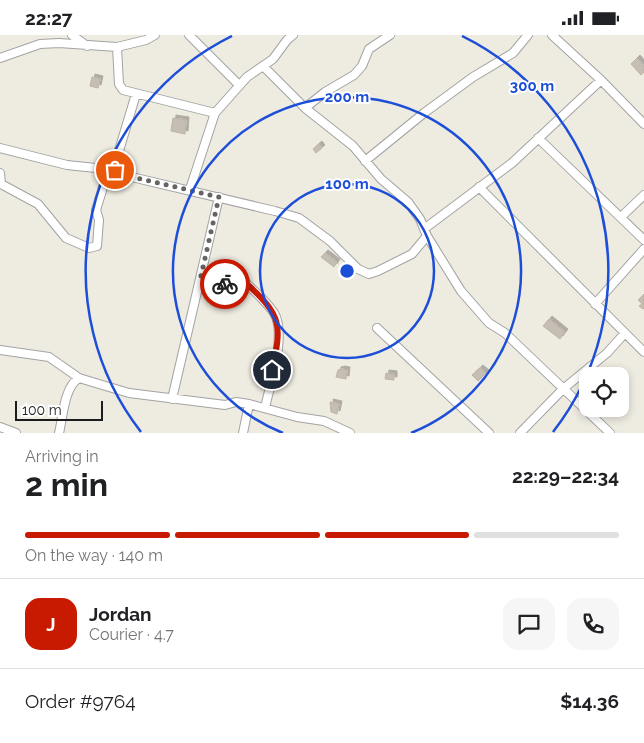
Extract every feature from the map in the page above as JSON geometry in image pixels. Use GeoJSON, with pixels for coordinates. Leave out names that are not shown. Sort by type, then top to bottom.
{"type":"FeatureCollection","features":[{"type":"Feature","properties":{"kind":"street"},"geometry":{"type":"LineString","coordinates":[[72,35],[89,47]]}},
{"type":"Feature","properties":{"kind":"street"},"geometry":{"type":"LineString","coordinates":[[0,58],[30,47],[50,43],[89,47],[117,47],[146,40],[155,35]]}},
{"type":"Feature","properties":{"kind":"street"},"geometry":{"type":"LineString","coordinates":[[189,35],[239,85]]}},
{"type":"Feature","properties":{"kind":"street"},"geometry":{"type":"LineString","coordinates":[[190,189],[215,113],[239,85],[273,59],[293,35]]}},
{"type":"Feature","properties":{"kind":"street"},"geometry":{"type":"LineString","coordinates":[[305,108],[325,92],[354,75],[362,66],[370,49],[390,35]]}},
{"type":"Feature","properties":{"kind":"street"},"geometry":{"type":"LineString","coordinates":[[364,161],[424,113],[474,77],[513,53],[528,35]]}},
{"type":"Feature","properties":{"kind":"street"},"geometry":{"type":"LineString","coordinates":[[552,35],[601,80],[644,124]]}},
{"type":"Feature","properties":{"kind":"street"},"geometry":{"type":"LineString","coordinates":[[117,47],[119,83],[123,90],[215,113]]}},
{"type":"Feature","properties":{"kind":"street"},"geometry":{"type":"LineString","coordinates":[[263,66],[305,108],[353,146],[381,179],[408,203],[420,219],[425,233],[461,291],[489,323],[506,333],[610,433]]}},
{"type":"Feature","properties":{"kind":"street"},"geometry":{"type":"LineString","coordinates":[[0,148],[67,165],[115,170],[119,174],[190,189],[299,219],[330,241],[358,269],[369,273],[378,271],[412,254],[425,233],[479,187],[512,163],[601,80]]}},
{"type":"Feature","properties":{"kind":"street"},"geometry":{"type":"LineString","coordinates":[[0,173],[1,185],[38,204],[66,238],[89,249],[97,246],[99,220],[96,210],[104,184],[115,170],[136,94]]}},
{"type":"Feature","properties":{"kind":"street"},"geometry":{"type":"LineString","coordinates":[[538,138],[644,240]]}},
{"type":"Feature","properties":{"kind":"street"},"geometry":{"type":"LineString","coordinates":[[479,187],[644,352]]}},
{"type":"Feature","properties":{"kind":"street"},"geometry":{"type":"LineString","coordinates":[[621,217],[644,195]]}},
{"type":"Feature","properties":{"kind":"street"},"geometry":{"type":"LineString","coordinates":[[172,399],[219,197]]}},
{"type":"Feature","properties":{"kind":"street"},"geometry":{"type":"LineString","coordinates":[[595,303],[644,249]]}},
{"type":"Feature","properties":{"kind":"street"},"geometry":{"type":"LineString","coordinates":[[200,280],[216,283],[247,284],[274,313],[279,328],[278,345],[265,408]]}},
{"type":"Feature","properties":{"kind":"street"},"geometry":{"type":"LineString","coordinates":[[377,328],[489,433]]}},
{"type":"Feature","properties":{"kind":"street"},"geometry":{"type":"LineString","coordinates":[[520,433],[563,389],[607,353],[624,333]]}},
{"type":"Feature","properties":{"kind":"street"},"geometry":{"type":"LineString","coordinates":[[0,350],[48,357],[78,378],[129,393],[225,405],[236,402],[249,404],[296,417],[324,421],[350,433]]}},
{"type":"Feature","properties":{"kind":"street"},"geometry":{"type":"LineString","coordinates":[[60,433],[69,389],[72,382],[78,378]]}},
{"type":"Feature","properties":{"kind":"street"},"geometry":{"type":"LineString","coordinates":[[243,433],[249,404]]}},
{"type":"Feature","properties":{"kind":"street"},"geometry":{"type":"LineString","coordinates":[[0,427],[16,433]]}},
{"type":"Feature","properties":{"kind":"building"},"geometry":{"type":"Polygon","coordinates":[[[637,58],[644,66],[644,72],[641,75],[631,64],[637,58]]]}},
{"type":"Feature","properties":{"kind":"building"},"geometry":{"type":"Polygon","coordinates":[[[92,77],[100,79],[98,88],[90,86],[92,77]]]}},
{"type":"Feature","properties":{"kind":"building"},"geometry":{"type":"Polygon","coordinates":[[[173,118],[186,120],[185,134],[171,131],[173,118]]]}},
{"type":"Feature","properties":{"kind":"building"},"geometry":{"type":"Polygon","coordinates":[[[319,144],[322,148],[316,153],[313,149],[319,144]]]}},
{"type":"Feature","properties":{"kind":"building"},"geometry":{"type":"Polygon","coordinates":[[[325,253],[337,262],[334,267],[321,257],[325,253]]]}},
{"type":"Feature","properties":{"kind":"building"},"geometry":{"type":"Polygon","coordinates":[[[643,295],[643,309],[639,306],[642,304],[638,300],[643,295]]]}},
{"type":"Feature","properties":{"kind":"building"},"geometry":{"type":"Polygon","coordinates":[[[549,319],[565,332],[560,339],[543,326],[549,319]]]}},
{"type":"Feature","properties":{"kind":"building"},"geometry":{"type":"Polygon","coordinates":[[[480,368],[486,373],[478,381],[472,375],[480,368]]]}},
{"type":"Feature","properties":{"kind":"building"},"geometry":{"type":"Polygon","coordinates":[[[338,370],[347,370],[346,379],[336,377],[338,370]]]}},
{"type":"Feature","properties":{"kind":"building"},"geometry":{"type":"Polygon","coordinates":[[[386,373],[394,374],[394,380],[385,379],[386,373]]]}},
{"type":"Feature","properties":{"kind":"building"},"geometry":{"type":"Polygon","coordinates":[[[330,402],[339,404],[337,414],[331,412],[330,402]]]}},
{"type":"Feature","properties":{"kind":"way so far"},"geometry":{"type":"LineString","coordinates":[[115,170],[119,174],[219,197],[200,280],[225,284]]}},
{"type":"Feature","properties":{"kind":"route"},"geometry":{"type":"LineString","coordinates":[[225,284],[247,284],[274,313],[279,328],[278,345],[272,370]]}}]}
